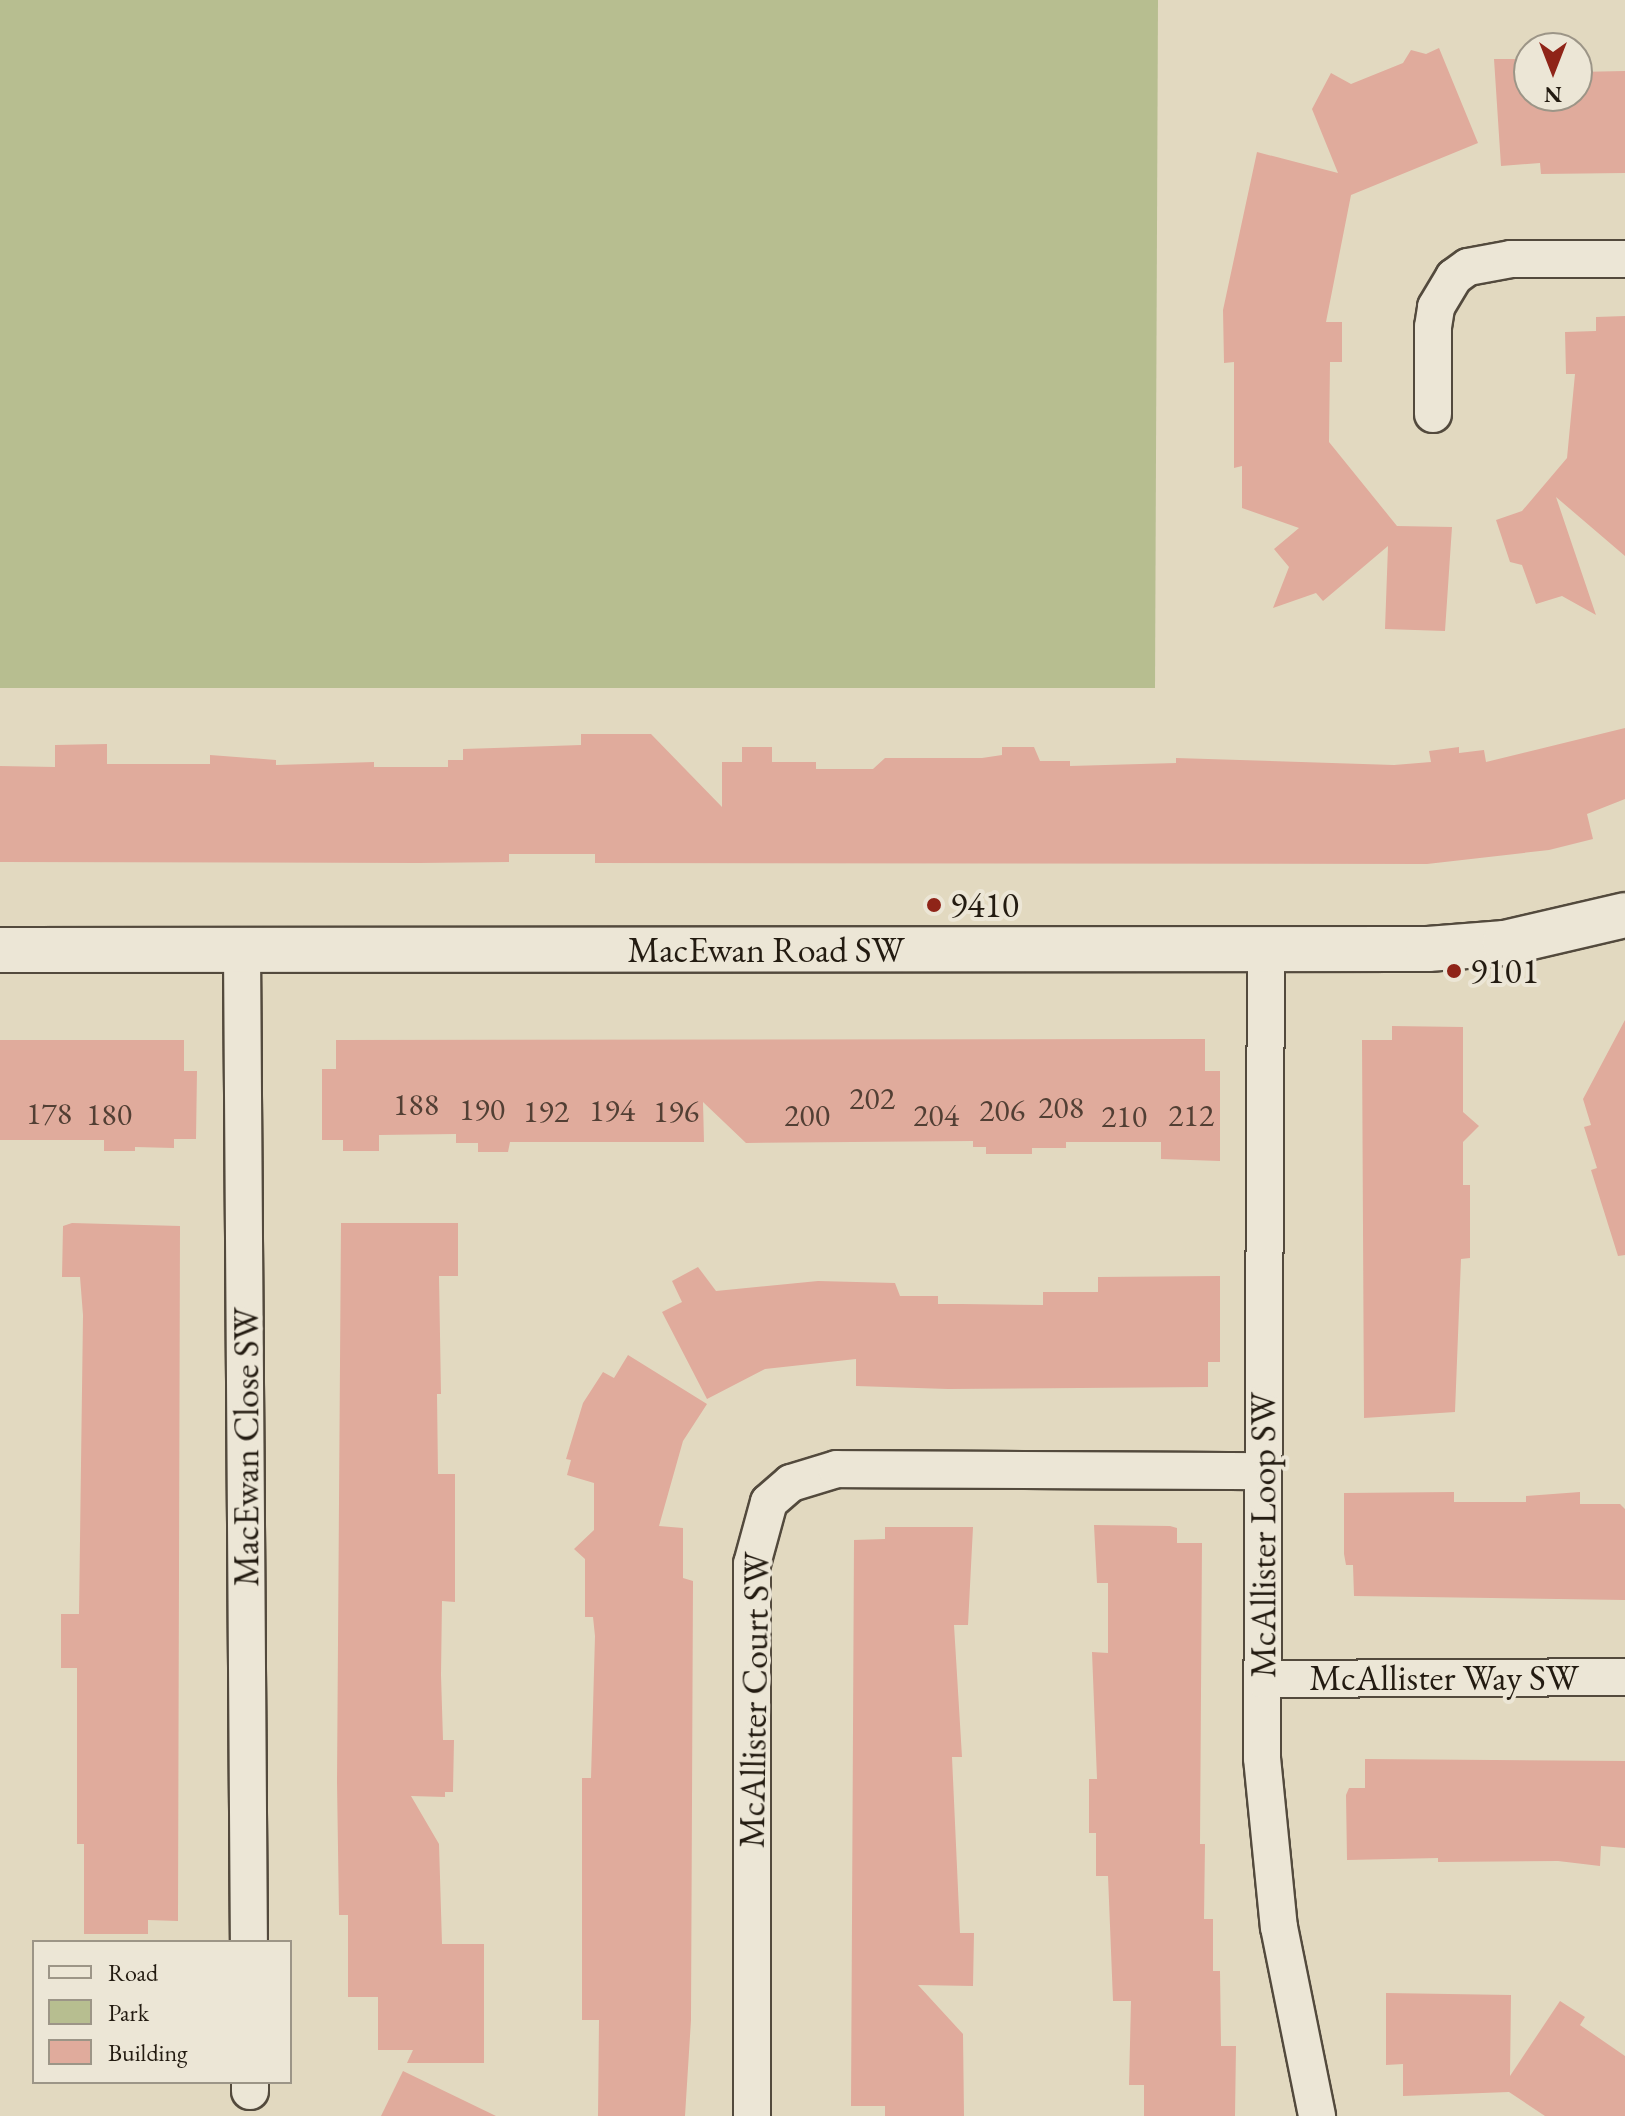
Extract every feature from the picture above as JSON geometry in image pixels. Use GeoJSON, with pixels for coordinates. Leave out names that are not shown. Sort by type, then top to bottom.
{"type":"FeatureCollection","features":[{"type":"Feature","properties":{"kind":"street"},"geometry":{"type":"LineString","coordinates":[[1433,414],[1433,327],[1436,307],[1454,277],[1468,267],[1511,259],[1625,259]]}},
{"type":"Feature","properties":{"kind":"street","name":"MacEwan Road SW"},"geometry":{"type":"LineString","coordinates":[[0,950],[1266,949],[1505,943],[1625,915]]}},
{"type":"Feature","properties":{"kind":"street","name":"McAllister Loop SW"},"geometry":{"type":"LineString","coordinates":[[1266,949],[1262,1758],[1273,1880],[1317,2116]]}},
{"type":"Feature","properties":{"kind":"street","name":"MacEwan Close SW"},"geometry":{"type":"LineString","coordinates":[[242,951],[249,1940]]}},
{"type":"Feature","properties":{"kind":"street","name":"McAllister Court SW"},"geometry":{"type":"LineString","coordinates":[[752,2116],[752,1564],[769,1502],[791,1483],[837,1469],[1262,1471]]}},
{"type":"Feature","properties":{"kind":"street","name":"McAllister Way SW"},"geometry":{"type":"LineString","coordinates":[[1263,1679],[1625,1677]]}},
{"type":"Feature","properties":{"kind":"green space"},"geometry":{"type":"Polygon","coordinates":[[[0,0],[1158,0],[1155,688],[0,688],[0,0]]]}},
{"type":"Feature","properties":{"kind":"building"},"geometry":{"type":"Polygon","coordinates":[[[1439,48],[1478,143],[1351,195],[1326,322],[1342,322],[1342,362],[1330,362],[1329,442],[1397,526],[1452,527],[1445,631],[1385,629],[1388,546],[1323,601],[1316,593],[1273,608],[1289,567],[1274,549],[1299,528],[1242,508],[1242,466],[1234,468],[1234,362],[1224,363],[1223,310],[1257,152],[1338,173],[1312,109],[1331,73],[1351,84],[1403,63],[1411,50],[1426,54],[1439,48]]]}},
{"type":"Feature","properties":{"kind":"building"},"geometry":{"type":"Polygon","coordinates":[[[1494,59],[1513,59],[1513,112],[1593,112],[1593,72],[1625,71],[1625,173],[1541,174],[1540,163],[1501,166],[1494,59]]]}},
{"type":"Feature","properties":{"kind":"building"},"geometry":{"type":"Polygon","coordinates":[[[1625,316],[1625,556],[1556,497],[1596,615],[1562,596],[1536,604],[1522,565],[1510,562],[1496,520],[1522,511],[1567,458],[1575,374],[1566,374],[1565,332],[1596,331],[1596,317],[1625,316]]]}},
{"type":"Feature","properties":{"kind":"building"},"geometry":{"type":"Polygon","coordinates":[[[1625,728],[1625,799],[1587,814],[1593,839],[1549,850],[1427,864],[595,863],[595,854],[509,854],[509,862],[0,862],[0,766],[55,767],[55,745],[107,744],[107,764],[210,764],[210,755],[276,760],[276,765],[374,762],[374,767],[448,767],[448,760],[463,760],[463,749],[581,745],[581,734],[651,734],[722,807],[722,762],[742,762],[742,747],[772,747],[772,762],[816,762],[816,769],[873,769],[885,758],[982,758],[1002,755],[1002,747],[1034,747],[1040,761],[1070,761],[1070,766],[1176,763],[1176,758],[1394,765],[1431,762],[1429,751],[1459,747],[1459,753],[1484,750],[1486,762],[1625,728]]]}},
{"type":"Feature","properties":{"kind":"building"},"geometry":{"type":"Polygon","coordinates":[[[1625,1020],[1625,1255],[1618,1256],[1591,1170],[1597,1168],[1584,1127],[1591,1125],[1583,1099],[1625,1020]]]}},
{"type":"Feature","properties":{"kind":"building"},"geometry":{"type":"Polygon","coordinates":[[[1392,1026],[1463,1027],[1463,1112],[1479,1126],[1463,1142],[1463,1185],[1470,1185],[1470,1258],[1461,1259],[1455,1412],[1364,1418],[1362,1040],[1392,1040],[1392,1026]]]}},
{"type":"Feature","properties":{"kind":"building"},"geometry":{"type":"Polygon","coordinates":[[[1205,1039],[1205,1071],[1220,1071],[1220,1161],[1161,1159],[1161,1142],[1066,1142],[1066,1148],[1032,1148],[1032,1154],[986,1154],[986,1147],[973,1147],[973,1141],[746,1143],[703,1102],[704,1142],[510,1142],[508,1152],[478,1152],[478,1143],[456,1143],[456,1134],[379,1135],[379,1151],[343,1151],[343,1140],[322,1140],[322,1069],[336,1069],[336,1040],[1205,1039]]]}},
{"type":"Feature","properties":{"kind":"building"},"geometry":{"type":"Polygon","coordinates":[[[0,1040],[184,1040],[184,1071],[197,1071],[196,1139],[174,1139],[174,1148],[135,1147],[135,1151],[104,1151],[104,1140],[0,1140],[0,1040]]]}},
{"type":"Feature","properties":{"kind":"building"},"geometry":{"type":"Polygon","coordinates":[[[72,1223],[180,1226],[178,1921],[148,1920],[148,1934],[84,1934],[84,1844],[77,1844],[77,1668],[61,1668],[61,1614],[79,1614],[83,1315],[80,1277],[62,1277],[63,1226],[72,1223]]]}},
{"type":"Feature","properties":{"kind":"building"},"geometry":{"type":"Polygon","coordinates":[[[341,1223],[458,1223],[458,1276],[439,1276],[441,1394],[437,1394],[438,1474],[455,1474],[455,1602],[442,1601],[441,1675],[443,1740],[454,1740],[453,1792],[445,1792],[445,1797],[411,1796],[439,1844],[442,1944],[484,1944],[484,2063],[407,2063],[413,2050],[378,2050],[378,1997],[348,1997],[348,1915],[339,1915],[337,1782],[341,1223]]]}},
{"type":"Feature","properties":{"kind":"building"},"geometry":{"type":"Polygon","coordinates":[[[698,1267],[716,1291],[818,1281],[895,1283],[900,1296],[938,1296],[938,1304],[1043,1305],[1043,1292],[1098,1292],[1098,1277],[1220,1276],[1220,1362],[1208,1362],[1208,1387],[948,1389],[856,1386],[856,1359],[765,1369],[707,1399],[662,1312],[682,1302],[672,1281],[698,1267]]]}},
{"type":"Feature","properties":{"kind":"building"},"geometry":{"type":"Polygon","coordinates":[[[628,1355],[707,1404],[683,1441],[659,1526],[683,1528],[683,1578],[693,1581],[691,2020],[685,2116],[598,2116],[599,2020],[582,2020],[582,1778],[591,1778],[595,1636],[593,1617],[585,1617],[585,1559],[574,1549],[594,1530],[594,1483],[567,1475],[571,1460],[566,1459],[583,1403],[603,1372],[614,1378],[628,1355]]]}},
{"type":"Feature","properties":{"kind":"building"},"geometry":{"type":"Polygon","coordinates":[[[1454,1492],[1454,1502],[1526,1502],[1526,1496],[1580,1492],[1580,1504],[1620,1504],[1625,1509],[1625,1600],[1354,1596],[1353,1565],[1346,1565],[1344,1554],[1344,1493],[1454,1492]]]}},
{"type":"Feature","properties":{"kind":"building"},"geometry":{"type":"Polygon","coordinates":[[[1094,1525],[1170,1526],[1177,1528],[1177,1543],[1202,1543],[1200,1844],[1205,1844],[1204,1919],[1213,1919],[1213,1971],[1220,1971],[1221,2046],[1236,2046],[1235,2116],[1144,2116],[1144,2085],[1129,2085],[1131,2001],[1113,2001],[1108,1876],[1096,1876],[1096,1833],[1089,1833],[1089,1779],[1097,1779],[1092,1652],[1108,1653],[1108,1583],[1097,1583],[1094,1525]]]}},
{"type":"Feature","properties":{"kind":"building"},"geometry":{"type":"Polygon","coordinates":[[[885,1527],[973,1527],[968,1625],[954,1625],[962,1757],[952,1757],[960,1933],[974,1933],[973,1986],[918,1985],[963,2034],[964,2116],[885,2116],[885,2106],[851,2106],[854,1540],[885,1539],[885,1527]]]}},
{"type":"Feature","properties":{"kind":"building"},"geometry":{"type":"Polygon","coordinates":[[[1365,1759],[1625,1761],[1625,1848],[1601,1846],[1600,1866],[1558,1861],[1438,1862],[1438,1858],[1347,1860],[1346,1795],[1349,1788],[1365,1788],[1365,1759]]]}},
{"type":"Feature","properties":{"kind":"building"},"geometry":{"type":"Polygon","coordinates":[[[1386,1993],[1511,1995],[1510,2076],[1560,2001],[1585,2017],[1580,2025],[1625,2056],[1625,2116],[1545,2116],[1509,2092],[1403,2096],[1403,2064],[1386,2065],[1386,1993]]]}},
{"type":"Feature","properties":{"kind":"building"},"geometry":{"type":"Polygon","coordinates":[[[403,2071],[496,2116],[381,2116],[403,2071]]]}},
{"type":"Feature","properties":{"kind":"place","name":"9410"},"geometry":{"type":"Point","coordinates":[934,905]}},
{"type":"Feature","properties":{"kind":"place","name":"9101"},"geometry":{"type":"Point","coordinates":[1454,971]}}]}
